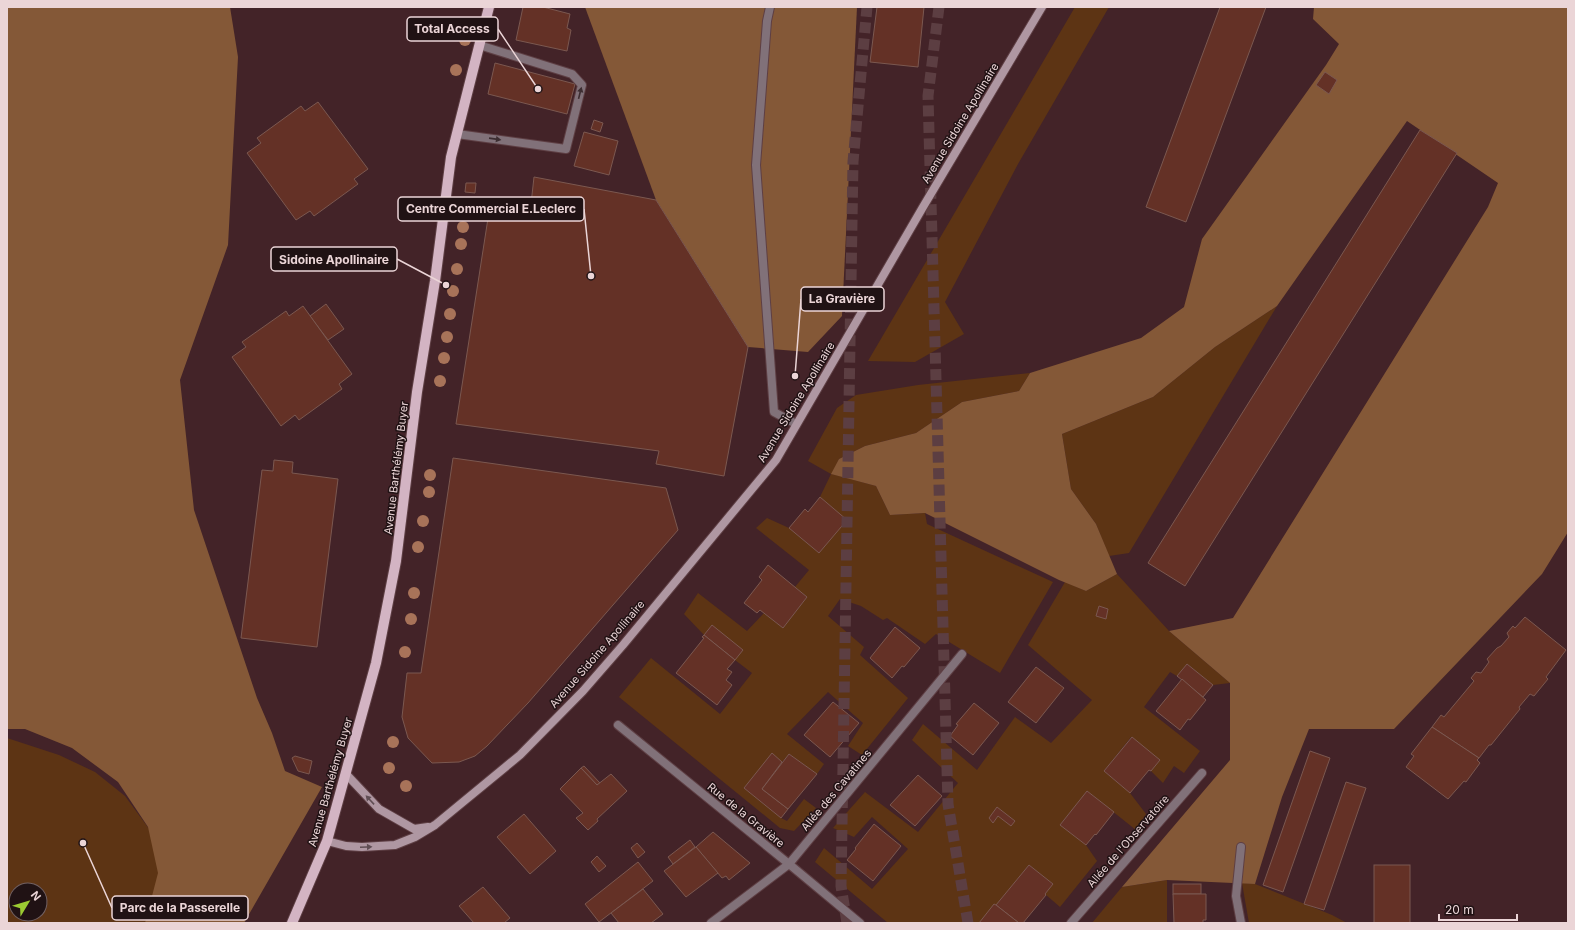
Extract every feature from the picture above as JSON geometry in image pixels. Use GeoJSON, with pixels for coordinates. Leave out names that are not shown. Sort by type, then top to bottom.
{"type":"FeatureCollection","features":[{"type":"Feature","properties":{"kind":"main road","name":"Avenue Barthélémy Buyer"},"geometry":{"type":"LineString","coordinates":[[292,923],[327,841],[376,663],[396,561],[417,392],[435,281],[451,157],[489,7]]}},
{"type":"Feature","properties":{"kind":"main road","name":"Avenue Sidoine Apollinaire"},"geometry":{"type":"LineString","coordinates":[[327,841],[346,846],[362,847],[394,845],[416,837],[435,826],[520,755],[582,691],[623,645],[776,460],[923,207],[1042,7]]}},
{"type":"Feature","properties":{"kind":"main road"},"geometry":{"type":"LineString","coordinates":[[346,774],[379,809],[400,822],[414,829],[435,826]]}},
{"type":"Feature","properties":{"kind":"street"},"geometry":{"type":"LineString","coordinates":[[770,7],[767,21],[756,165],[774,412],[796,424]]}},
{"type":"Feature","properties":{"kind":"street"},"geometry":{"type":"LineString","coordinates":[[457,134],[566,149],[582,85],[572,74],[479,45]]}},
{"type":"Feature","properties":{"kind":"street","name":"Allée des Cavatines"},"geometry":{"type":"LineString","coordinates":[[711,923],[789,864],[962,654]]}},
{"type":"Feature","properties":{"kind":"street","name":"Rue de la Gravière"},"geometry":{"type":"LineString","coordinates":[[618,725],[860,923]]}},
{"type":"Feature","properties":{"kind":"street","name":"Allée de l'Observatoire"},"geometry":{"type":"LineString","coordinates":[[1071,923],[1202,773]]}},
{"type":"Feature","properties":{"kind":"street"},"geometry":{"type":"LineString","coordinates":[[1242,847],[1236,896],[1242,923]]}},
{"type":"Feature","properties":{"kind":"shaded area"},"geometry":{"type":"Polygon","coordinates":[[[7,7],[230,7],[238,57],[228,245],[180,380],[194,510],[257,698],[272,733],[285,771],[322,787],[244,923],[145,923],[158,873],[148,827],[118,782],[72,748],[25,729],[7,729],[7,7]]]}},
{"type":"Feature","properties":{"kind":"shaded area"},"geometry":{"type":"Polygon","coordinates":[[[585,7],[857,7],[842,316],[808,352],[748,347],[656,200],[585,7]]]}},
{"type":"Feature","properties":{"kind":"shaded area"},"geometry":{"type":"Polygon","coordinates":[[[1075,7],[1109,7],[1018,164],[945,302],[964,334],[915,362],[868,361],[1075,7]]]}},
{"type":"Feature","properties":{"kind":"shaded area"},"geometry":{"type":"Polygon","coordinates":[[[1314,7],[1568,7],[1568,532],[1542,574],[1394,729],[1309,729],[1282,797],[1255,884],[1167,880],[1122,887],[1230,760],[1230,683],[1169,631],[1233,618],[1488,207],[1498,183],[1407,121],[1277,306],[1215,347],[1153,397],[1062,434],[1071,489],[1096,524],[1117,574],[1086,591],[1059,580],[925,513],[890,515],[876,486],[831,474],[839,459],[865,446],[916,433],[962,402],[1019,391],[1030,373],[1141,338],[1184,307],[1202,239],[1326,65],[1339,44],[1313,19],[1314,7]]]}},
{"type":"Feature","properties":{"kind":"shaded area"},"geometry":{"type":"Polygon","coordinates":[[[1277,306],[1129,553],[1109,556],[1096,524],[1071,489],[1062,434],[1153,397],[1215,347],[1277,306]]]}},
{"type":"Feature","properties":{"kind":"shaded area"},"geometry":{"type":"Polygon","coordinates":[[[1030,373],[1019,391],[962,402],[916,433],[865,446],[839,459],[832,474],[876,486],[890,515],[925,513],[927,524],[1053,582],[1000,673],[936,634],[925,644],[887,618],[883,620],[861,606],[840,599],[828,616],[864,647],[860,655],[908,698],[862,755],[848,746],[863,723],[828,692],[787,734],[824,764],[817,774],[789,754],[782,762],[772,754],[744,788],[781,818],[787,821],[804,799],[816,808],[794,831],[780,828],[619,697],[651,658],[720,714],[752,673],[735,660],[712,625],[704,635],[684,614],[698,593],[747,631],[764,613],[783,628],[807,597],[795,587],[809,570],[756,528],[767,518],[789,528],[819,553],[846,520],[820,497],[831,474],[808,461],[837,408],[856,395],[918,385],[1030,373]]]}},
{"type":"Feature","properties":{"kind":"shaded area"},"geometry":{"type":"Polygon","coordinates":[[[1117,574],[1169,631],[1230,683],[1213,685],[1187,664],[1177,676],[1170,672],[1144,707],[1200,751],[1184,773],[1174,766],[1163,783],[1151,771],[1159,760],[1131,737],[1104,771],[1130,793],[1146,814],[1136,830],[1087,791],[1060,825],[1086,845],[1097,861],[1060,907],[1045,894],[1053,884],[1029,865],[982,923],[888,923],[815,862],[824,848],[872,889],[908,849],[872,817],[854,837],[833,828],[865,792],[918,832],[958,783],[912,740],[923,724],[977,770],[1015,717],[1051,743],[1092,700],[1028,645],[1065,582],[1086,591],[1117,574]]]}},
{"type":"Feature","properties":{"kind":"shaded area"},"geometry":{"type":"Polygon","coordinates":[[[7,738],[59,755],[95,772],[125,796],[218,923],[7,923],[7,738]]]}},
{"type":"Feature","properties":{"kind":"shaded area"},"geometry":{"type":"Polygon","coordinates":[[[1167,880],[1167,923],[1092,923],[1122,887],[1167,880]]]}},
{"type":"Feature","properties":{"kind":"shaded area"},"geometry":{"type":"Polygon","coordinates":[[[1242,883],[1255,884],[1332,915],[1347,923],[1249,923],[1242,883]]]}},
{"type":"Feature","properties":{"kind":"building"},"geometry":{"type":"Polygon","coordinates":[[[523,7],[543,7],[570,14],[567,28],[571,30],[567,51],[516,40],[523,7]]]}},
{"type":"Feature","properties":{"kind":"building"},"geometry":{"type":"Polygon","coordinates":[[[877,7],[924,7],[918,67],[870,62],[877,7]]]}},
{"type":"Feature","properties":{"kind":"building"},"geometry":{"type":"Polygon","coordinates":[[[1220,7],[1266,7],[1186,222],[1146,207],[1220,7]]]}},
{"type":"Feature","properties":{"kind":"building"},"geometry":{"type":"Polygon","coordinates":[[[495,63],[575,84],[567,114],[488,94],[495,63]]]}},
{"type":"Feature","properties":{"kind":"building"},"geometry":{"type":"Polygon","coordinates":[[[1325,72],[1337,80],[1329,94],[1316,85],[1325,72]]]}},
{"type":"Feature","properties":{"kind":"building"},"geometry":{"type":"Polygon","coordinates":[[[318,102],[368,169],[354,179],[358,184],[314,216],[310,211],[296,220],[247,153],[261,143],[257,138],[301,106],[305,111],[318,102]]]}},
{"type":"Feature","properties":{"kind":"building"},"geometry":{"type":"Polygon","coordinates":[[[594,120],[603,123],[600,132],[591,129],[594,120]]]}},
{"type":"Feature","properties":{"kind":"building"},"geometry":{"type":"Polygon","coordinates":[[[1420,130],[1457,153],[1185,586],[1148,563],[1420,130]]]}},
{"type":"Feature","properties":{"kind":"building"},"geometry":{"type":"Polygon","coordinates":[[[584,132],[618,141],[609,175],[574,166],[584,132]]]}},
{"type":"Feature","properties":{"kind":"building"},"geometry":{"type":"Polygon","coordinates":[[[534,177],[656,200],[748,347],[724,476],[656,464],[659,451],[456,424],[491,199],[531,204],[534,177]]]}},
{"type":"Feature","properties":{"kind":"building"},"geometry":{"type":"Polygon","coordinates":[[[466,183],[476,183],[475,193],[465,192],[466,183]]]}},
{"type":"Feature","properties":{"kind":"building"},"geometry":{"type":"Polygon","coordinates":[[[326,304],[344,329],[328,340],[310,316],[326,304]]]}},
{"type":"Feature","properties":{"kind":"building"},"geometry":{"type":"Polygon","coordinates":[[[303,306],[352,374],[339,384],[342,389],[299,420],[295,415],[281,426],[232,357],[246,347],[242,342],[286,311],[289,316],[303,306]]]}},
{"type":"Feature","properties":{"kind":"building"},"geometry":{"type":"Polygon","coordinates":[[[453,458],[666,488],[678,530],[528,703],[487,746],[475,756],[459,762],[432,763],[408,738],[402,717],[407,673],[421,673],[453,458]]]}},
{"type":"Feature","properties":{"kind":"building"},"geometry":{"type":"Polygon","coordinates":[[[274,460],[293,462],[292,473],[338,479],[317,647],[241,638],[262,470],[273,471],[274,460]]]}},
{"type":"Feature","properties":{"kind":"building"},"geometry":{"type":"Polygon","coordinates":[[[820,497],[847,520],[819,553],[789,528],[805,509],[808,512],[820,497]]]}},
{"type":"Feature","properties":{"kind":"building"},"geometry":{"type":"Polygon","coordinates":[[[768,565],[807,597],[783,628],[760,610],[757,613],[744,603],[762,580],[759,577],[768,565]]]}},
{"type":"Feature","properties":{"kind":"building"},"geometry":{"type":"Polygon","coordinates":[[[1099,606],[1108,609],[1106,619],[1096,616],[1099,606]]]}},
{"type":"Feature","properties":{"kind":"building"},"geometry":{"type":"Polygon","coordinates":[[[1525,617],[1566,650],[1546,677],[1548,679],[1534,696],[1530,694],[1519,707],[1520,709],[1479,758],[1432,727],[1441,715],[1444,717],[1474,681],[1471,678],[1476,672],[1481,673],[1489,662],[1487,659],[1509,637],[1507,633],[1513,626],[1515,628],[1525,617]]]}},
{"type":"Feature","properties":{"kind":"building"},"geometry":{"type":"Polygon","coordinates":[[[712,625],[743,650],[735,660],[704,635],[712,625]]]}},
{"type":"Feature","properties":{"kind":"building"},"geometry":{"type":"Polygon","coordinates":[[[895,627],[920,648],[904,667],[902,666],[892,678],[870,658],[895,627]]]}},
{"type":"Feature","properties":{"kind":"building"},"geometry":{"type":"Polygon","coordinates":[[[704,635],[735,660],[727,669],[732,672],[726,680],[732,685],[717,705],[676,673],[704,638],[702,637],[704,635]]]}},
{"type":"Feature","properties":{"kind":"building"},"geometry":{"type":"Polygon","coordinates":[[[1187,664],[1213,685],[1203,697],[1177,676],[1187,664]]]}},
{"type":"Feature","properties":{"kind":"building"},"geometry":{"type":"Polygon","coordinates":[[[1036,667],[1064,688],[1036,723],[1008,702],[1036,667]]]}},
{"type":"Feature","properties":{"kind":"building"},"geometry":{"type":"Polygon","coordinates":[[[1182,679],[1206,700],[1180,730],[1156,711],[1182,679]]]}},
{"type":"Feature","properties":{"kind":"building"},"geometry":{"type":"Polygon","coordinates":[[[833,702],[859,723],[830,757],[804,735],[833,702]]]}},
{"type":"Feature","properties":{"kind":"building"},"geometry":{"type":"Polygon","coordinates":[[[974,703],[999,723],[973,755],[950,736],[958,725],[956,724],[974,703]]]}},
{"type":"Feature","properties":{"kind":"building"},"geometry":{"type":"Polygon","coordinates":[[[1432,727],[1479,758],[1477,760],[1480,763],[1466,782],[1464,781],[1448,799],[1406,767],[1414,756],[1411,754],[1432,727]]]}},
{"type":"Feature","properties":{"kind":"building"},"geometry":{"type":"Polygon","coordinates":[[[1132,737],[1160,760],[1151,771],[1149,770],[1130,793],[1104,771],[1132,737]]]}},
{"type":"Feature","properties":{"kind":"building"},"geometry":{"type":"Polygon","coordinates":[[[1310,751],[1330,758],[1283,892],[1263,885],[1310,751]]]}},
{"type":"Feature","properties":{"kind":"building"},"geometry":{"type":"Polygon","coordinates":[[[772,753],[782,762],[762,789],[788,809],[781,818],[744,788],[772,753]]]}},
{"type":"Feature","properties":{"kind":"building"},"geometry":{"type":"Polygon","coordinates":[[[789,754],[817,774],[788,809],[762,789],[789,754]]]}},
{"type":"Feature","properties":{"kind":"building"},"geometry":{"type":"Polygon","coordinates":[[[295,756],[312,761],[309,774],[298,771],[292,758],[295,756]]]}},
{"type":"Feature","properties":{"kind":"building"},"geometry":{"type":"Polygon","coordinates":[[[584,766],[600,783],[597,785],[581,768],[584,766]]]}},
{"type":"Feature","properties":{"kind":"building"},"geometry":{"type":"Polygon","coordinates":[[[581,768],[597,785],[611,774],[627,791],[597,819],[598,821],[588,830],[576,818],[583,813],[560,789],[581,768]]]}},
{"type":"Feature","properties":{"kind":"building"},"geometry":{"type":"Polygon","coordinates":[[[918,775],[942,796],[915,826],[890,805],[918,775]]]}},
{"type":"Feature","properties":{"kind":"building"},"geometry":{"type":"Polygon","coordinates":[[[1346,782],[1366,788],[1324,910],[1304,904],[1346,782]]]}},
{"type":"Feature","properties":{"kind":"building"},"geometry":{"type":"Polygon","coordinates":[[[1087,791],[1114,812],[1086,845],[1060,825],[1087,791]]]}},
{"type":"Feature","properties":{"kind":"building"},"geometry":{"type":"Polygon","coordinates":[[[997,807],[1015,821],[1011,826],[998,816],[993,823],[989,818],[997,807]]]}},
{"type":"Feature","properties":{"kind":"building"},"geometry":{"type":"Polygon","coordinates":[[[524,814],[556,851],[530,874],[497,837],[524,814]]]}},
{"type":"Feature","properties":{"kind":"building"},"geometry":{"type":"Polygon","coordinates":[[[874,824],[901,846],[873,881],[847,860],[874,824]]]}},
{"type":"Feature","properties":{"kind":"building"},"geometry":{"type":"Polygon","coordinates":[[[713,832],[750,863],[729,880],[726,876],[722,878],[696,847],[713,832]]]}},
{"type":"Feature","properties":{"kind":"building"},"geometry":{"type":"Polygon","coordinates":[[[690,840],[695,847],[673,864],[668,857],[690,840]]]}},
{"type":"Feature","properties":{"kind":"building"},"geometry":{"type":"Polygon","coordinates":[[[637,843],[645,852],[638,858],[631,848],[637,843]]]}},
{"type":"Feature","properties":{"kind":"building"},"geometry":{"type":"Polygon","coordinates":[[[696,847],[718,873],[686,897],[664,871],[696,847]]]}},
{"type":"Feature","properties":{"kind":"building"},"geometry":{"type":"Polygon","coordinates":[[[597,856],[606,866],[599,872],[591,862],[597,856]]]}},
{"type":"Feature","properties":{"kind":"building"},"geometry":{"type":"Polygon","coordinates":[[[638,862],[653,881],[599,922],[585,904],[638,862]]]}},
{"type":"Feature","properties":{"kind":"building"},"geometry":{"type":"Polygon","coordinates":[[[1029,865],[1053,884],[1023,923],[1019,923],[996,905],[1029,865]]]}},
{"type":"Feature","properties":{"kind":"building"},"geometry":{"type":"Polygon","coordinates":[[[1374,865],[1410,865],[1410,923],[1374,923],[1374,865]]]}},
{"type":"Feature","properties":{"kind":"building"},"geometry":{"type":"Polygon","coordinates":[[[1173,884],[1201,884],[1201,894],[1173,894],[1173,884]]]}},
{"type":"Feature","properties":{"kind":"building"},"geometry":{"type":"Polygon","coordinates":[[[483,887],[510,918],[504,923],[474,923],[459,906],[483,887]]]}},
{"type":"Feature","properties":{"kind":"building"},"geometry":{"type":"Polygon","coordinates":[[[643,889],[663,914],[651,923],[619,923],[611,913],[643,889]]]}},
{"type":"Feature","properties":{"kind":"building"},"geometry":{"type":"Polygon","coordinates":[[[1173,894],[1206,894],[1206,920],[1203,920],[1203,923],[1174,923],[1173,894]]]}},
{"type":"Feature","properties":{"kind":"building"},"geometry":{"type":"Polygon","coordinates":[[[994,904],[996,905],[1019,923],[979,923],[994,904]]]}},
{"type":"Feature","properties":{"kind":"tunnel"},"geometry":{"type":"LineString","coordinates":[[847,923],[841,886],[853,162],[867,7]]}},
{"type":"Feature","properties":{"kind":"tunnel"},"geometry":{"type":"LineString","coordinates":[[939,7],[928,96],[948,804],[968,923]]}},
{"type":"Feature","properties":{"kind":"place","name":"Total Access"},"geometry":{"type":"Point","coordinates":[538,89]}},
{"type":"Feature","properties":{"kind":"place","name":"Centre Commercial E.Leclerc"},"geometry":{"type":"Point","coordinates":[591,276]}},
{"type":"Feature","properties":{"kind":"place","name":"Sidoine Apollinaire"},"geometry":{"type":"Point","coordinates":[446,285]}},
{"type":"Feature","properties":{"kind":"place","name":"La Gravière"},"geometry":{"type":"Point","coordinates":[795,376]}},
{"type":"Feature","properties":{"kind":"place","name":"Parc de la Passerelle"},"geometry":{"type":"Point","coordinates":[83,843]}}]}
